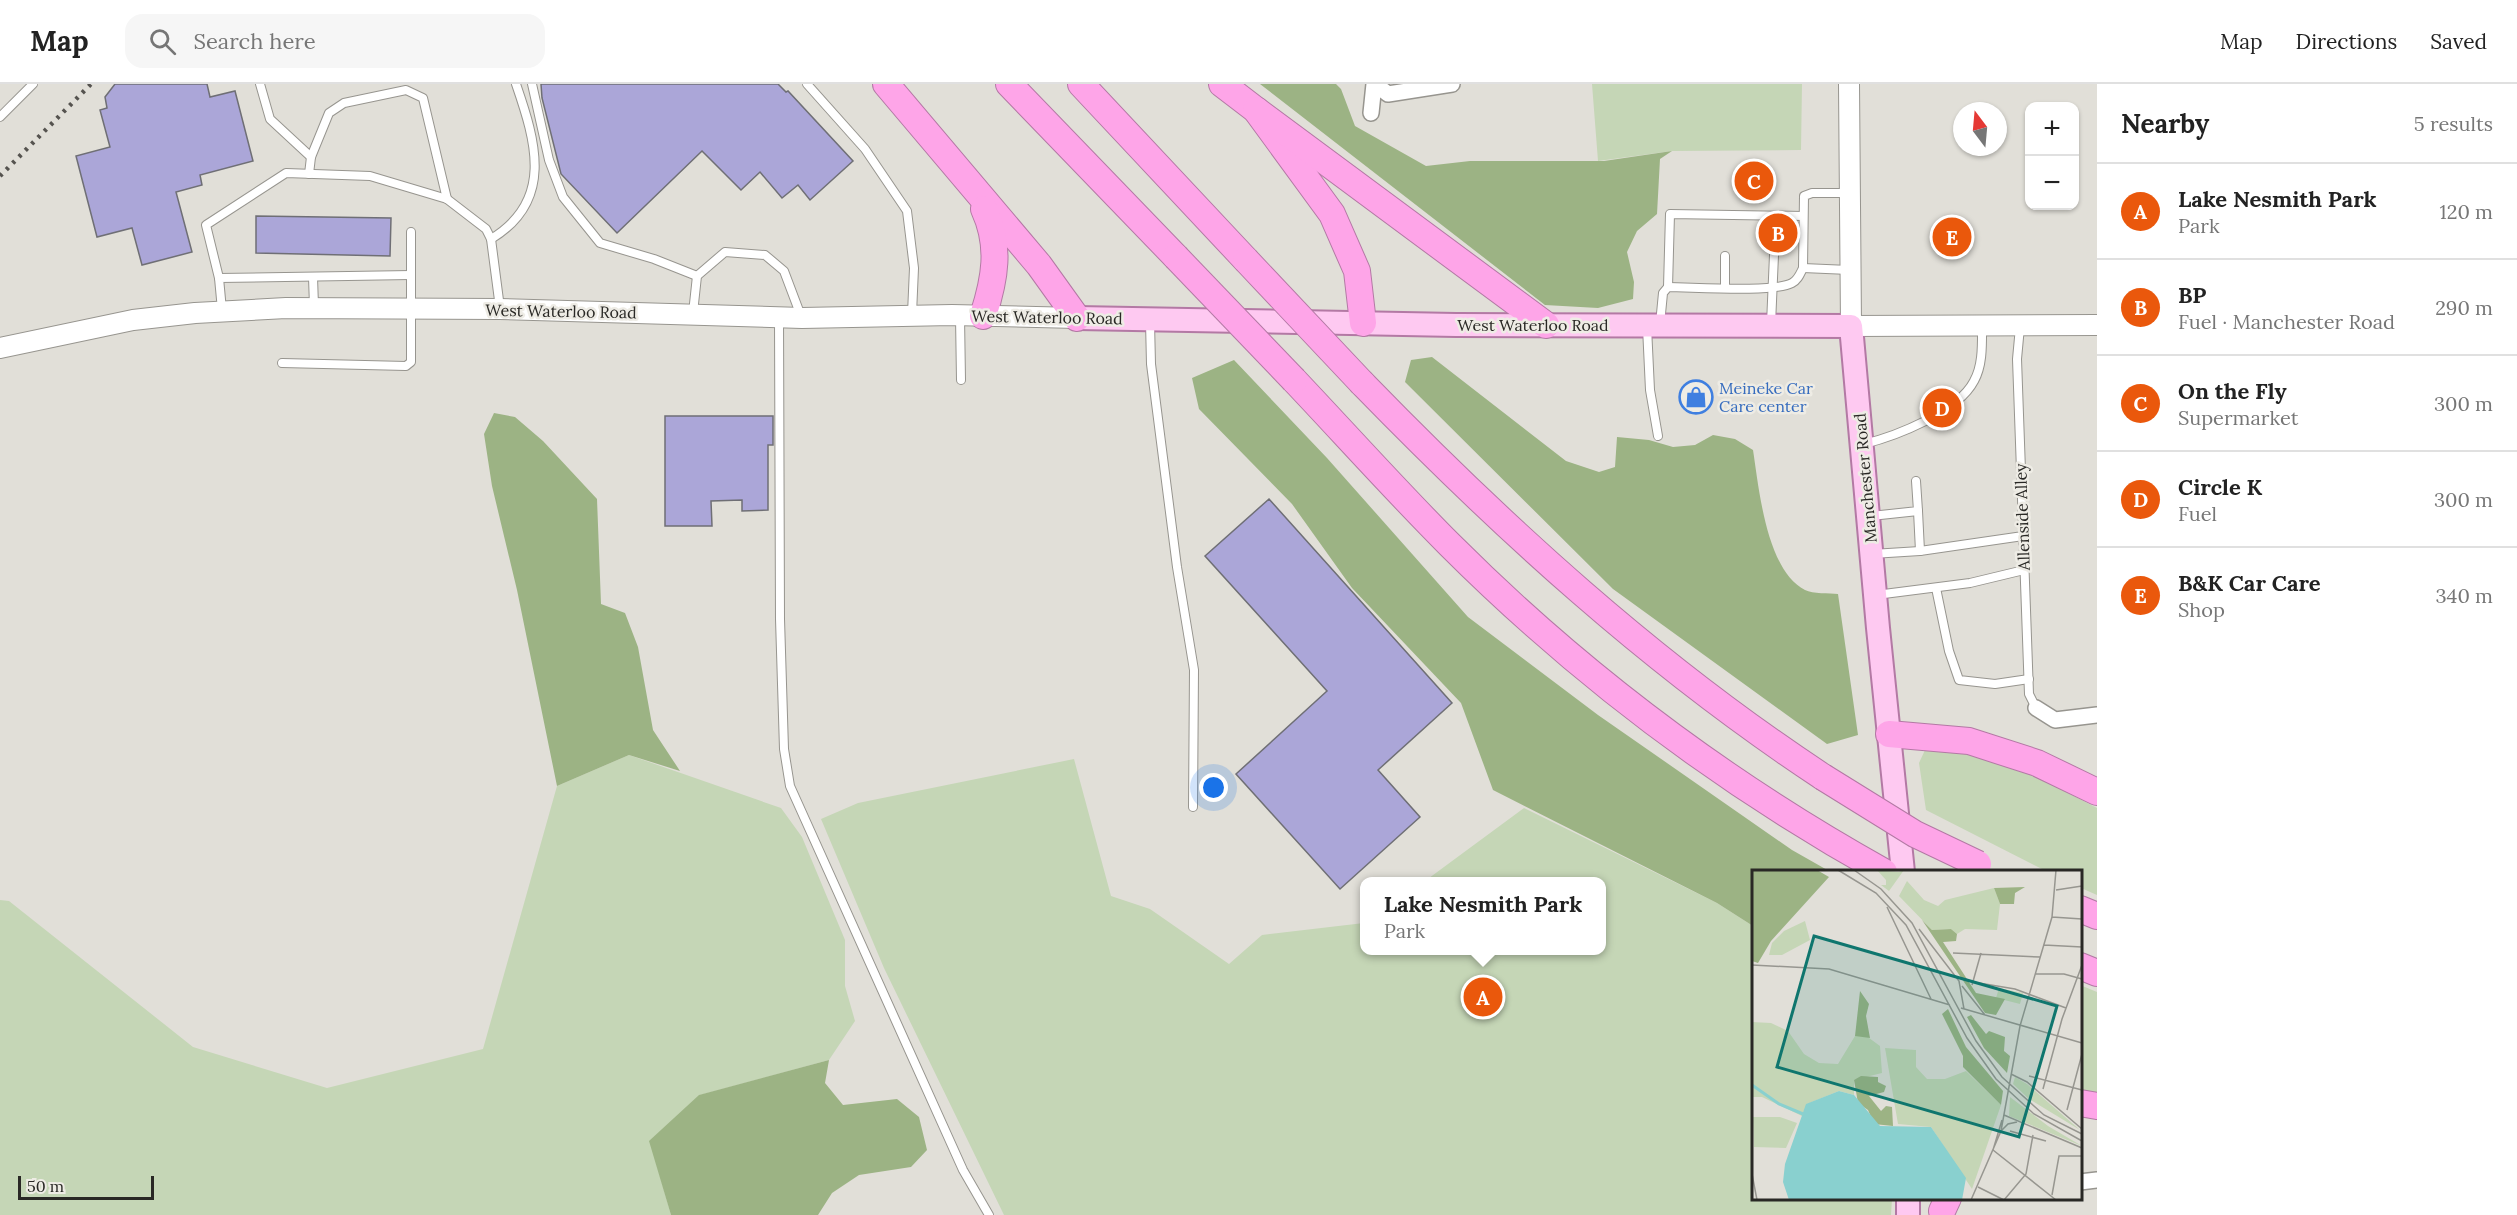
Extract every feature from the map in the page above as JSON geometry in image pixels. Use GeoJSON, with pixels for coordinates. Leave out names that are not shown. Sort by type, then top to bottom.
{"type":"FeatureCollection","features":[{"type":"Feature","properties":{"kind":"highway"},"geometry":{"type":"LineString","coordinates":[[886,84],[1039,265],[1077,318]]}},
{"type":"Feature","properties":{"kind":"highway"},"geometry":{"type":"LineString","coordinates":[[1009,84],[1450,545],[1532,622],[1646,716],[1778,810],[1880,870]]}},
{"type":"Feature","properties":{"kind":"highway"},"geometry":{"type":"LineString","coordinates":[[1081,84],[1362,383],[1524,544],[1602,612],[1751,729],[1823,777],[1915,834],[1987,868]]}},
{"type":"Feature","properties":{"kind":"highway"},"geometry":{"type":"LineString","coordinates":[[1221,84],[1546,325]]}},
{"type":"Feature","properties":{"kind":"highway"},"geometry":{"type":"LineString","coordinates":[[1257,110],[1318,192],[1348,245],[1357,272],[1363,323]]}},
{"type":"Feature","properties":{"kind":"highway"},"geometry":{"type":"LineString","coordinates":[[969,183],[991,224],[996,247],[993,279],[972,316]]}},
{"type":"Feature","properties":{"kind":"highway"},"geometry":{"type":"LineString","coordinates":[[1889,734],[1969,741],[2037,763],[2097,792]]}},
{"type":"Feature","properties":{"kind":"highway"},"geometry":{"type":"LineString","coordinates":[[2082,910],[2097,916]]}},
{"type":"Feature","properties":{"kind":"highway"},"geometry":{"type":"LineString","coordinates":[[2082,967],[2097,973]]}},
{"type":"Feature","properties":{"kind":"highway"},"geometry":{"type":"LineString","coordinates":[[2082,1103],[2097,1106]]}},
{"type":"Feature","properties":{"kind":"main road","name":"Manchester Road"},"geometry":{"type":"LineString","coordinates":[[1849,84],[1851,326],[1903,870]]}},
{"type":"Feature","properties":{"kind":"main road","name":"West Waterloo Road"},"geometry":{"type":"LineString","coordinates":[[0,348],[133,320],[222,311],[314,309],[500,309],[802,318],[972,316],[1546,325],[2097,325]]}},
{"type":"Feature","properties":{"kind":"street"},"geometry":{"type":"LineString","coordinates":[[1371,113],[1374,84],[1388,94],[1452,84]]}},
{"type":"Feature","properties":{"kind":"street"},"geometry":{"type":"LineString","coordinates":[[2036,708],[2055,720],[2097,715]]}},
{"type":"Feature","properties":{"kind":"street"},"geometry":{"type":"LineString","coordinates":[[2082,1182],[2097,1180]]}},
{"type":"Feature","properties":{"kind":"lane"},"geometry":{"type":"LineString","coordinates":[[0,117],[33,84]]}},
{"type":"Feature","properties":{"kind":"lane"},"geometry":{"type":"LineString","coordinates":[[260,84],[270,119],[311,157]]}},
{"type":"Feature","properties":{"kind":"lane"},"geometry":{"type":"LineString","coordinates":[[491,239],[504,231],[522,212],[536,180],[536,159],[516,84]]}},
{"type":"Feature","properties":{"kind":"lane"},"geometry":{"type":"LineString","coordinates":[[532,84],[549,160],[562,197],[600,243],[654,259],[697,276]]}},
{"type":"Feature","properties":{"kind":"lane"},"geometry":{"type":"LineString","coordinates":[[807,84],[865,149],[907,212],[914,268],[912,316]]}},
{"type":"Feature","properties":{"kind":"lane"},"geometry":{"type":"LineString","coordinates":[[309,174],[311,157],[329,113],[344,103],[406,90],[423,98],[447,199]]}},
{"type":"Feature","properties":{"kind":"lane"},"geometry":{"type":"LineString","coordinates":[[222,311],[219,278],[206,225],[286,173],[370,176],[447,199],[486,229],[491,239],[500,309]]}},
{"type":"Feature","properties":{"kind":"lane"},"geometry":{"type":"LineString","coordinates":[[1668,287],[1791,284],[1799,278],[1803,268],[1804,196],[1812,193],[1850,193]]}},
{"type":"Feature","properties":{"kind":"lane"},"geometry":{"type":"LineString","coordinates":[[1658,436],[1650,390],[1654,325],[1663,293],[1668,287],[1670,214],[1725,214],[1773,220],[1803,216]]}},
{"type":"Feature","properties":{"kind":"lane"},"geometry":{"type":"LineString","coordinates":[[1725,214],[1725,224]]}},
{"type":"Feature","properties":{"kind":"lane"},"geometry":{"type":"LineString","coordinates":[[282,363],[406,366],[411,362],[411,232]]}},
{"type":"Feature","properties":{"kind":"lane"},"geometry":{"type":"LineString","coordinates":[[693,313],[697,276],[725,252],[765,255],[784,271],[802,318]]}},
{"type":"Feature","properties":{"kind":"lane"},"geometry":{"type":"LineString","coordinates":[[1771,326],[1774,255]]}},
{"type":"Feature","properties":{"kind":"lane"},"geometry":{"type":"LineString","coordinates":[[1725,256],[1725,287]]}},
{"type":"Feature","properties":{"kind":"lane"},"geometry":{"type":"LineString","coordinates":[[1803,268],[1851,270]]}},
{"type":"Feature","properties":{"kind":"lane"},"geometry":{"type":"LineString","coordinates":[[219,278],[411,275]]}},
{"type":"Feature","properties":{"kind":"lane"},"geometry":{"type":"LineString","coordinates":[[314,277],[314,309]]}},
{"type":"Feature","properties":{"kind":"lane"},"geometry":{"type":"LineString","coordinates":[[961,380],[972,316]]}},
{"type":"Feature","properties":{"kind":"lane"},"geometry":{"type":"LineString","coordinates":[[779,317],[780,619],[784,750],[790,786],[963,1170],[989,1215]]}},
{"type":"Feature","properties":{"kind":"lane"},"geometry":{"type":"LineString","coordinates":[[1150,320],[1153,375],[1177,567],[1194,670],[1193,807]]}},
{"type":"Feature","properties":{"kind":"lane","name":"Allenside Alley"},"geometry":{"type":"LineString","coordinates":[[2020,324],[2017,359],[2024,570],[2030,694],[2036,708]]}},
{"type":"Feature","properties":{"kind":"lane"},"geometry":{"type":"LineString","coordinates":[[1862,445],[1900,432],[1965,395],[1975,380],[1981,360],[1983,325]]}},
{"type":"Feature","properties":{"kind":"lane"},"geometry":{"type":"LineString","coordinates":[[1916,482],[1920,551]]}},
{"type":"Feature","properties":{"kind":"lane"},"geometry":{"type":"LineString","coordinates":[[1868,517],[1918,511]]}},
{"type":"Feature","properties":{"kind":"lane"},"geometry":{"type":"LineString","coordinates":[[1871,554],[1920,551],[2023,536]]}},
{"type":"Feature","properties":{"kind":"lane"},"geometry":{"type":"LineString","coordinates":[[1875,595],[1936,588],[2024,570]]}},
{"type":"Feature","properties":{"kind":"lane"},"geometry":{"type":"LineString","coordinates":[[1936,588],[1949,651],[1959,680],[1995,684],[2029,679]]}},
{"type":"Feature","properties":{"kind":"green space"},"geometry":{"type":"Polygon","coordinates":[[[1260,84],[1336,84],[1341,89],[1355,126],[1426,166],[1470,161],[1604,161],[1672,151],[1660,159],[1657,214],[1637,231],[1627,252],[1634,282],[1633,299],[1598,308],[1545,305],[1260,84]]]}},
{"type":"Feature","properties":{"kind":"green space"},"geometry":{"type":"Polygon","coordinates":[[[1592,84],[1802,84],[1801,150],[1672,151],[1598,161],[1592,84]]]}},
{"type":"Feature","properties":{"kind":"green space"},"geometry":{"type":"Polygon","coordinates":[[[1432,357],[1566,461],[1599,472],[1615,467],[1617,437],[1649,440],[1673,447],[1695,445],[1713,435],[1735,439],[1753,450],[1767,527],[1781,565],[1792,580],[1805,590],[1838,594],[1858,735],[1827,744],[1613,589],[1405,382],[1411,360],[1432,357]]]}},
{"type":"Feature","properties":{"kind":"green space"},"geometry":{"type":"Polygon","coordinates":[[[1234,360],[1327,458],[1468,617],[1598,715],[1792,850],[1827,870],[1752,870],[1752,925],[1717,903],[1493,790],[1461,703],[1352,588],[1292,504],[1199,409],[1192,378],[1234,360]]]}},
{"type":"Feature","properties":{"kind":"green space"},"geometry":{"type":"Polygon","coordinates":[[[494,413],[515,417],[543,441],[597,499],[601,604],[625,613],[638,647],[653,730],[680,771],[629,755],[557,786],[517,590],[492,486],[484,434],[494,413]]]}},
{"type":"Feature","properties":{"kind":"green space"},"geometry":{"type":"Polygon","coordinates":[[[1945,747],[2039,778],[2097,808],[2097,895],[2082,888],[2082,870],[2044,870],[1926,810],[1919,763],[1925,750],[1945,747]]]}},
{"type":"Feature","properties":{"kind":"green space"},"geometry":{"type":"Polygon","coordinates":[[[629,755],[781,808],[802,837],[845,940],[845,986],[855,1021],[829,1060],[700,1095],[650,1141],[671,1215],[0,1215],[0,900],[9,901],[193,1047],[327,1088],[483,1049],[557,786],[629,755]]]}},
{"type":"Feature","properties":{"kind":"green space"},"geometry":{"type":"Polygon","coordinates":[[[1074,759],[1111,896],[1150,909],[1229,964],[1262,935],[1360,923],[1360,955],[1606,955],[1606,877],[1430,877],[1524,808],[1717,903],[1752,925],[1752,1200],[1892,1200],[1891,1215],[1004,1215],[884,968],[821,819],[858,803],[1074,759]]]}},
{"type":"Feature","properties":{"kind":"green space"},"geometry":{"type":"Polygon","coordinates":[[[2082,986],[2097,992],[2097,1095],[2082,1092],[2082,986]]]}},
{"type":"Feature","properties":{"kind":"green space"},"geometry":{"type":"Polygon","coordinates":[[[829,1060],[825,1083],[843,1105],[897,1099],[919,1117],[927,1150],[911,1167],[859,1175],[832,1193],[818,1215],[671,1215],[649,1141],[699,1095],[829,1060]]]}},
{"type":"Feature","properties":{"kind":"building"},"geometry":{"type":"Polygon","coordinates":[[[115,84],[207,84],[210,97],[235,91],[253,161],[200,175],[202,185],[176,192],[192,252],[142,265],[132,228],[97,237],[76,156],[110,147],[100,110],[107,108],[105,97],[115,84]]]}},
{"type":"Feature","properties":{"kind":"building"},"geometry":{"type":"Polygon","coordinates":[[[541,84],[778,84],[786,92],[788,91],[853,161],[810,200],[798,185],[782,198],[760,172],[741,190],[702,151],[617,233],[561,174],[542,98],[541,84]]]}},
{"type":"Feature","properties":{"kind":"building"},"geometry":{"type":"Polygon","coordinates":[[[256,216],[391,218],[390,256],[256,253],[256,216]]]}},
{"type":"Feature","properties":{"kind":"building"},"geometry":{"type":"Polygon","coordinates":[[[665,416],[773,416],[773,445],[768,445],[768,510],[742,511],[742,500],[711,501],[712,526],[665,526],[665,416]]]}},
{"type":"Feature","properties":{"kind":"building"},"geometry":{"type":"Polygon","coordinates":[[[1269,499],[1452,703],[1378,770],[1420,817],[1340,889],[1236,774],[1327,691],[1205,556],[1269,499]]]}},
{"type":"Feature","properties":{"kind":"railway"},"geometry":{"type":"LineString","coordinates":[[0,176],[91,84]]}},
{"type":"Feature","properties":{"kind":"place","name":"On the Fly"},"geometry":{"type":"Point","coordinates":[1754,181]}},
{"type":"Feature","properties":{"kind":"place","name":"BP"},"geometry":{"type":"Point","coordinates":[1778,233]}},
{"type":"Feature","properties":{"kind":"place","name":"B&K Car Care"},"geometry":{"type":"Point","coordinates":[1952,237]}},
{"type":"Feature","properties":{"kind":"place","name":"Meineke Car Care center"},"geometry":{"type":"Point","coordinates":[1696,397]}},
{"type":"Feature","properties":{"kind":"place","name":"Circle K"},"geometry":{"type":"Point","coordinates":[1942,408]}},
{"type":"Feature","properties":{"kind":"place","name":"Lake Nesmith Park"},"geometry":{"type":"Point","coordinates":[1483,997]}}]}
